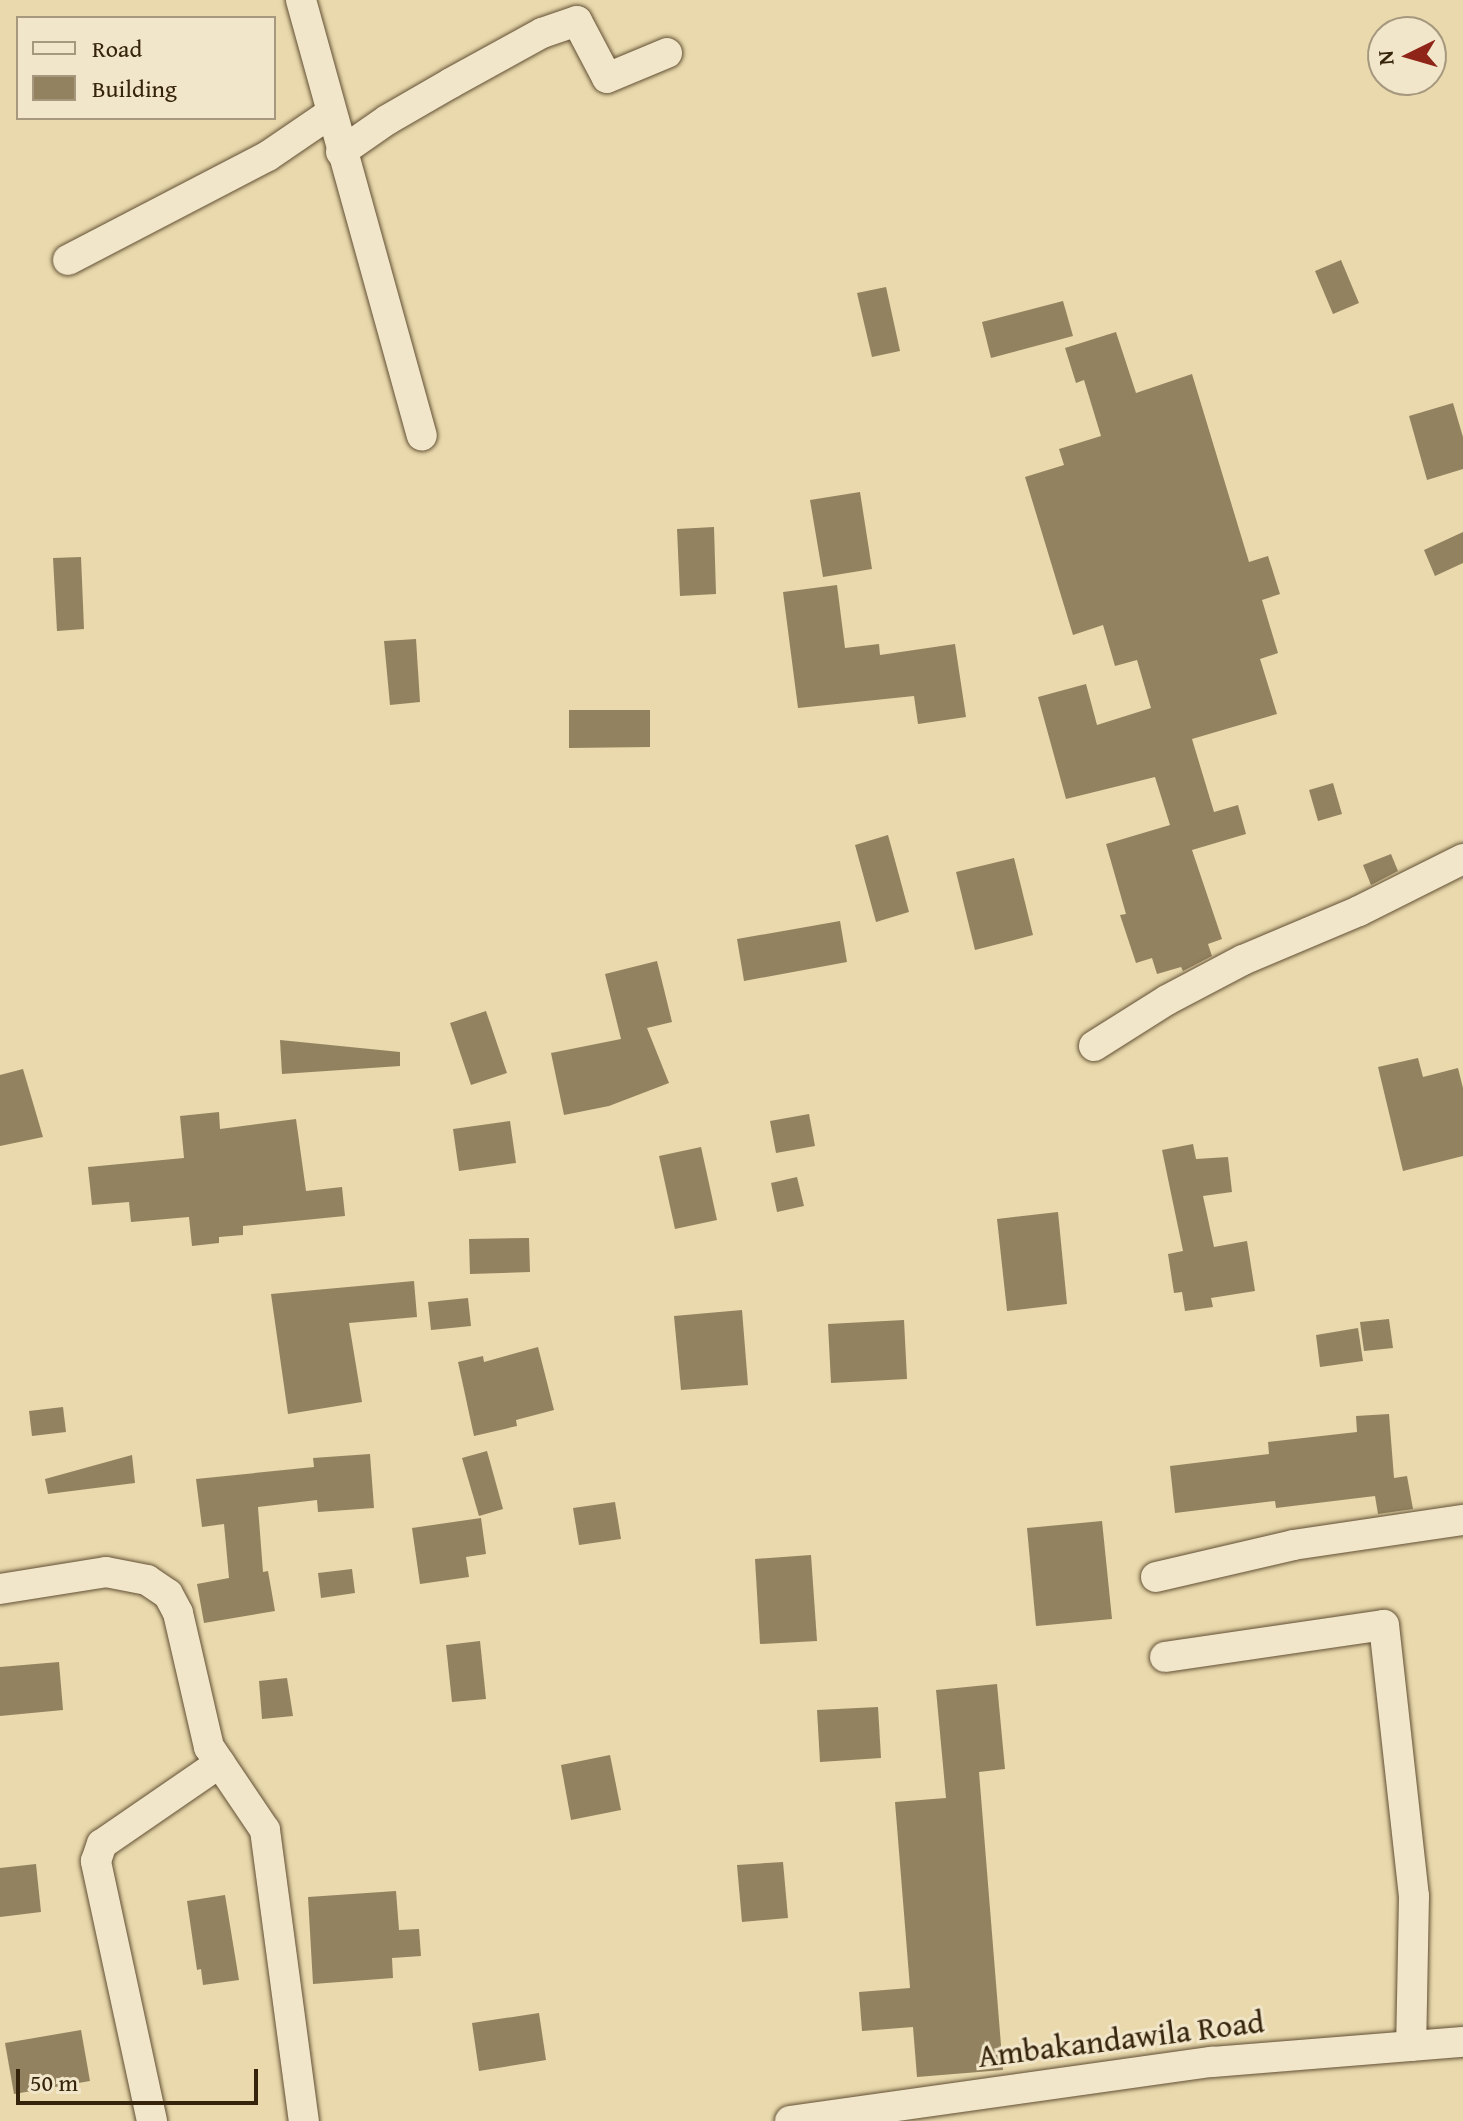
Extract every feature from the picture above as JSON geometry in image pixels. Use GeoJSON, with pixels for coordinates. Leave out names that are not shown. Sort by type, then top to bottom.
{"type":"FeatureCollection","features":[{"type":"Feature","properties":{"kind":"street"},"geometry":{"type":"LineString","coordinates":[[301,0],[422,436]]}},
{"type":"Feature","properties":{"kind":"street"},"geometry":{"type":"LineString","coordinates":[[341,152],[451,83],[542,33],[577,21],[607,78],[667,53]]}},
{"type":"Feature","properties":{"kind":"street"},"geometry":{"type":"LineString","coordinates":[[68,260],[268,156],[331,113]]}},
{"type":"Feature","properties":{"kind":"street"},"geometry":{"type":"LineString","coordinates":[[1094,1046],[1167,1000],[1243,960],[1359,911],[1463,859]]}},
{"type":"Feature","properties":{"kind":"street"},"geometry":{"type":"LineString","coordinates":[[1156,1577],[1293,1545],[1463,1520]]}},
{"type":"Feature","properties":{"kind":"street"},"geometry":{"type":"LineString","coordinates":[[0,1589],[106,1572],[147,1580],[168,1594],[178,1613],[209,1747],[265,1830],[304,2121]]}},
{"type":"Feature","properties":{"kind":"street"},"geometry":{"type":"LineString","coordinates":[[1165,1657],[1384,1625],[1414,1896],[1411,2046]]}},
{"type":"Feature","properties":{"kind":"street"},"geometry":{"type":"LineString","coordinates":[[152,2121],[96,1861],[102,1844],[220,1763]]}},
{"type":"Feature","properties":{"kind":"street","name":"Ambakandawila Road"},"geometry":{"type":"LineString","coordinates":[[790,2121],[1212,2062],[1463,2042]]}},
{"type":"Feature","properties":{"kind":"building"},"geometry":{"type":"Polygon","coordinates":[[[1341,260],[1359,303],[1333,314],[1315,271],[1341,260]]]}},
{"type":"Feature","properties":{"kind":"building"},"geometry":{"type":"Polygon","coordinates":[[[886,287],[900,351],[872,357],[857,293],[886,287]]]}},
{"type":"Feature","properties":{"kind":"building"},"geometry":{"type":"Polygon","coordinates":[[[1063,301],[1073,336],[991,358],[982,322],[1063,301]]]}},
{"type":"Feature","properties":{"kind":"building"},"geometry":{"type":"Polygon","coordinates":[[[1116,332],[1136,393],[1192,374],[1249,562],[1268,556],[1280,594],[1262,600],[1278,653],[1260,659],[1277,714],[1192,739],[1214,812],[1238,805],[1246,834],[1192,850],[1222,939],[1208,944],[1212,956],[1183,971],[1181,967],[1157,974],[1152,958],[1136,963],[1120,915],[1126,914],[1106,844],[1170,825],[1155,777],[1066,799],[1038,697],[1086,684],[1097,725],[1151,708],[1137,660],[1115,666],[1103,625],[1073,635],[1025,477],[1064,465],[1059,449],[1101,436],[1084,380],[1076,383],[1065,348],[1116,332]]]}},
{"type":"Feature","properties":{"kind":"building"},"geometry":{"type":"Polygon","coordinates":[[[1453,403],[1463,437],[1463,469],[1427,480],[1409,416],[1453,403]]]}},
{"type":"Feature","properties":{"kind":"building"},"geometry":{"type":"Polygon","coordinates":[[[860,492],[872,569],[823,577],[810,500],[860,492]]]}},
{"type":"Feature","properties":{"kind":"building"},"geometry":{"type":"Polygon","coordinates":[[[714,527],[716,594],[680,596],[677,529],[714,527]]]}},
{"type":"Feature","properties":{"kind":"building"},"geometry":{"type":"Polygon","coordinates":[[[1463,532],[1463,563],[1435,576],[1424,550],[1463,532]]]}},
{"type":"Feature","properties":{"kind":"building"},"geometry":{"type":"Polygon","coordinates":[[[81,557],[84,629],[57,631],[53,558],[81,557]]]}},
{"type":"Feature","properties":{"kind":"building"},"geometry":{"type":"Polygon","coordinates":[[[837,585],[845,648],[879,644],[880,655],[955,644],[966,717],[918,724],[914,696],[798,708],[783,592],[837,585]]]}},
{"type":"Feature","properties":{"kind":"building"},"geometry":{"type":"Polygon","coordinates":[[[416,639],[420,702],[390,705],[384,641],[416,639]]]}},
{"type":"Feature","properties":{"kind":"building"},"geometry":{"type":"Polygon","coordinates":[[[569,710],[650,710],[650,747],[569,748],[569,710]]]}},
{"type":"Feature","properties":{"kind":"building"},"geometry":{"type":"Polygon","coordinates":[[[1333,783],[1342,814],[1318,821],[1309,790],[1333,783]]]}},
{"type":"Feature","properties":{"kind":"building"},"geometry":{"type":"Polygon","coordinates":[[[888,835],[909,912],[876,922],[855,845],[888,835]]]}},
{"type":"Feature","properties":{"kind":"building"},"geometry":{"type":"Polygon","coordinates":[[[1391,854],[1398,871],[1371,885],[1363,865],[1391,854]]]}},
{"type":"Feature","properties":{"kind":"building"},"geometry":{"type":"Polygon","coordinates":[[[1014,858],[1033,935],[975,950],[956,872],[1014,858]]]}},
{"type":"Feature","properties":{"kind":"building"},"geometry":{"type":"Polygon","coordinates":[[[840,921],[847,962],[744,981],[737,939],[840,921]]]}},
{"type":"Feature","properties":{"kind":"building"},"geometry":{"type":"Polygon","coordinates":[[[657,961],[672,1022],[647,1028],[669,1083],[609,1106],[564,1115],[551,1053],[621,1039],[605,974],[657,961]]]}},
{"type":"Feature","properties":{"kind":"building"},"geometry":{"type":"Polygon","coordinates":[[[486,1011],[507,1073],[471,1085],[450,1023],[486,1011]]]}},
{"type":"Feature","properties":{"kind":"building"},"geometry":{"type":"Polygon","coordinates":[[[280,1040],[400,1052],[400,1066],[282,1074],[280,1040]]]}},
{"type":"Feature","properties":{"kind":"building"},"geometry":{"type":"Polygon","coordinates":[[[1418,1058],[1423,1077],[1458,1068],[1463,1088],[1463,1156],[1403,1171],[1378,1067],[1418,1058]]]}},
{"type":"Feature","properties":{"kind":"building"},"geometry":{"type":"Polygon","coordinates":[[[23,1069],[43,1137],[0,1146],[0,1075],[23,1069]]]}},
{"type":"Feature","properties":{"kind":"building"},"geometry":{"type":"Polygon","coordinates":[[[219,1112],[220,1129],[296,1119],[306,1191],[342,1187],[345,1216],[243,1226],[243,1235],[219,1237],[219,1243],[192,1246],[189,1217],[131,1222],[129,1202],[92,1205],[88,1167],[184,1158],[180,1116],[219,1112]]]}},
{"type":"Feature","properties":{"kind":"building"},"geometry":{"type":"Polygon","coordinates":[[[809,1114],[815,1146],[776,1153],[770,1121],[809,1114]]]}},
{"type":"Feature","properties":{"kind":"building"},"geometry":{"type":"Polygon","coordinates":[[[510,1121],[516,1163],[459,1171],[453,1129],[510,1121]]]}},
{"type":"Feature","properties":{"kind":"building"},"geometry":{"type":"Polygon","coordinates":[[[1193,1144],[1196,1159],[1228,1157],[1232,1192],[1203,1196],[1214,1247],[1247,1241],[1255,1291],[1211,1298],[1213,1307],[1185,1311],[1182,1292],[1174,1293],[1168,1254],[1183,1251],[1162,1150],[1193,1144]]]}},
{"type":"Feature","properties":{"kind":"building"},"geometry":{"type":"Polygon","coordinates":[[[701,1147],[717,1220],[675,1229],[659,1156],[701,1147]]]}},
{"type":"Feature","properties":{"kind":"building"},"geometry":{"type":"Polygon","coordinates":[[[797,1177],[804,1206],[777,1212],[771,1183],[797,1177]]]}},
{"type":"Feature","properties":{"kind":"building"},"geometry":{"type":"Polygon","coordinates":[[[1058,1212],[1067,1304],[1007,1311],[997,1219],[1058,1212]]]}},
{"type":"Feature","properties":{"kind":"building"},"geometry":{"type":"Polygon","coordinates":[[[529,1238],[530,1272],[470,1274],[469,1239],[529,1238]]]}},
{"type":"Feature","properties":{"kind":"building"},"geometry":{"type":"Polygon","coordinates":[[[414,1281],[417,1317],[349,1323],[362,1402],[288,1414],[271,1294],[414,1281]]]}},
{"type":"Feature","properties":{"kind":"building"},"geometry":{"type":"Polygon","coordinates":[[[468,1298],[471,1326],[431,1330],[428,1302],[468,1298]]]}},
{"type":"Feature","properties":{"kind":"building"},"geometry":{"type":"Polygon","coordinates":[[[742,1310],[748,1385],[681,1390],[674,1316],[742,1310]]]}},
{"type":"Feature","properties":{"kind":"building"},"geometry":{"type":"Polygon","coordinates":[[[1389,1319],[1393,1348],[1364,1351],[1360,1322],[1389,1319]]]}},
{"type":"Feature","properties":{"kind":"building"},"geometry":{"type":"Polygon","coordinates":[[[904,1320],[907,1379],[831,1383],[828,1324],[904,1320]]]}},
{"type":"Feature","properties":{"kind":"building"},"geometry":{"type":"Polygon","coordinates":[[[1358,1328],[1363,1361],[1320,1367],[1316,1335],[1358,1328]]]}},
{"type":"Feature","properties":{"kind":"building"},"geometry":{"type":"Polygon","coordinates":[[[538,1347],[554,1410],[516,1420],[517,1426],[474,1436],[458,1362],[483,1356],[484,1362],[538,1347]]]}},
{"type":"Feature","properties":{"kind":"building"},"geometry":{"type":"Polygon","coordinates":[[[63,1407],[66,1432],[32,1436],[29,1411],[63,1407]]]}},
{"type":"Feature","properties":{"kind":"building"},"geometry":{"type":"Polygon","coordinates":[[[1389,1414],[1394,1478],[1407,1476],[1413,1509],[1378,1514],[1375,1496],[1276,1508],[1275,1501],[1175,1513],[1170,1466],[1269,1454],[1268,1442],[1357,1432],[1356,1416],[1389,1414]]]}},
{"type":"Feature","properties":{"kind":"building"},"geometry":{"type":"Polygon","coordinates":[[[487,1451],[503,1509],[479,1516],[462,1458],[487,1451]]]}},
{"type":"Feature","properties":{"kind":"building"},"geometry":{"type":"Polygon","coordinates":[[[370,1454],[374,1508],[318,1512],[317,1500],[258,1507],[263,1572],[268,1571],[275,1611],[204,1623],[197,1584],[229,1578],[224,1524],[202,1527],[196,1479],[314,1467],[313,1458],[370,1454]]]}},
{"type":"Feature","properties":{"kind":"building"},"geometry":{"type":"Polygon","coordinates":[[[132,1455],[135,1483],[48,1494],[45,1479],[132,1455]]]}},
{"type":"Feature","properties":{"kind":"building"},"geometry":{"type":"Polygon","coordinates":[[[615,1502],[621,1539],[579,1545],[573,1508],[615,1502]]]}},
{"type":"Feature","properties":{"kind":"building"},"geometry":{"type":"Polygon","coordinates":[[[481,1518],[486,1554],[466,1557],[469,1577],[420,1584],[412,1528],[481,1518]]]}},
{"type":"Feature","properties":{"kind":"building"},"geometry":{"type":"Polygon","coordinates":[[[1102,1521],[1112,1619],[1036,1626],[1027,1528],[1102,1521]]]}},
{"type":"Feature","properties":{"kind":"building"},"geometry":{"type":"Polygon","coordinates":[[[811,1555],[817,1641],[760,1644],[755,1559],[811,1555]]]}},
{"type":"Feature","properties":{"kind":"building"},"geometry":{"type":"Polygon","coordinates":[[[352,1569],[355,1593],[321,1598],[318,1573],[352,1569]]]}},
{"type":"Feature","properties":{"kind":"building"},"geometry":{"type":"Polygon","coordinates":[[[480,1641],[486,1699],[452,1702],[446,1645],[480,1641]]]}},
{"type":"Feature","properties":{"kind":"building"},"geometry":{"type":"Polygon","coordinates":[[[59,1662],[63,1710],[0,1716],[0,1667],[59,1662]]]}},
{"type":"Feature","properties":{"kind":"building"},"geometry":{"type":"Polygon","coordinates":[[[287,1678],[293,1716],[262,1719],[259,1681],[287,1678]]]}},
{"type":"Feature","properties":{"kind":"building"},"geometry":{"type":"Polygon","coordinates":[[[997,1684],[1005,1769],[979,1772],[1003,2070],[917,2077],[913,2027],[862,2031],[859,1992],[910,1988],[895,1802],[946,1798],[936,1690],[997,1684]]]}},
{"type":"Feature","properties":{"kind":"building"},"geometry":{"type":"Polygon","coordinates":[[[878,1707],[881,1758],[820,1762],[817,1710],[878,1707]]]}},
{"type":"Feature","properties":{"kind":"building"},"geometry":{"type":"Polygon","coordinates":[[[610,1755],[621,1810],[571,1820],[561,1765],[610,1755]]]}},
{"type":"Feature","properties":{"kind":"building"},"geometry":{"type":"Polygon","coordinates":[[[783,1862],[788,1918],[742,1922],[737,1865],[783,1862]]]}},
{"type":"Feature","properties":{"kind":"building"},"geometry":{"type":"Polygon","coordinates":[[[36,1864],[41,1912],[0,1917],[0,1868],[36,1864]]]}},
{"type":"Feature","properties":{"kind":"building"},"geometry":{"type":"Polygon","coordinates":[[[396,1891],[399,1930],[419,1929],[421,1956],[392,1958],[393,1978],[313,1984],[308,1897],[396,1891]]]}},
{"type":"Feature","properties":{"kind":"building"},"geometry":{"type":"Polygon","coordinates":[[[225,1895],[239,1980],[203,1985],[201,1969],[197,1970],[187,1901],[225,1895]]]}},
{"type":"Feature","properties":{"kind":"building"},"geometry":{"type":"Polygon","coordinates":[[[539,2013],[546,2060],[479,2071],[472,2023],[539,2013]]]}},
{"type":"Feature","properties":{"kind":"building"},"geometry":{"type":"Polygon","coordinates":[[[81,2030],[90,2081],[14,2094],[5,2043],[81,2030]]]}}]}
